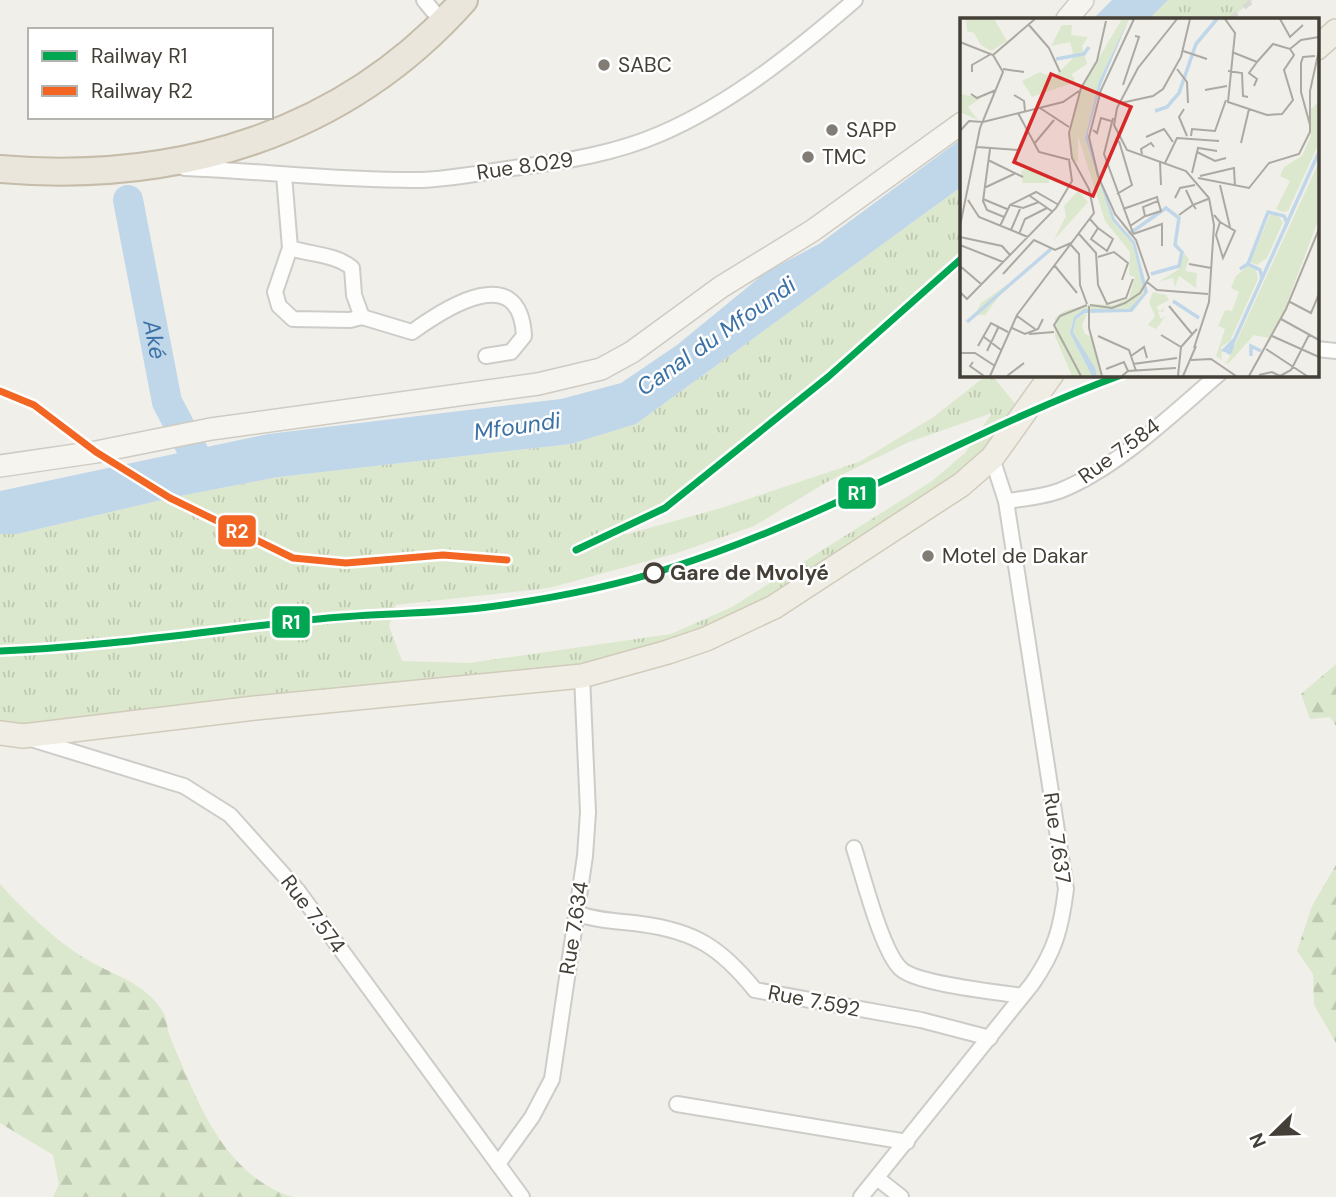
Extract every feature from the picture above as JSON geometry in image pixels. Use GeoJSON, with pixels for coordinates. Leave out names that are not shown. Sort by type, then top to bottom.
{"type":"FeatureCollection","features":[{"type":"Feature","properties":{"kind":"highway"},"geometry":{"type":"LineString","coordinates":[[2,166],[80,172],[154,166],[239,147],[316,115],[366,87],[394,66],[464,0]]}},
{"type":"Feature","properties":{"kind":"highway"},"geometry":{"type":"LineString","coordinates":[[273,117],[352,76],[383,55],[433,4]]}},
{"type":"Feature","properties":{"kind":"highway"},"geometry":{"type":"LineString","coordinates":[[154,166],[270,119]]}},
{"type":"Feature","properties":{"kind":"main road"},"geometry":{"type":"LineString","coordinates":[[1068,18],[1083,0]]}},
{"type":"Feature","properties":{"kind":"main road"},"geometry":{"type":"LineString","coordinates":[[1318,47],[1336,31]]}},
{"type":"Feature","properties":{"kind":"main road"},"geometry":{"type":"LineString","coordinates":[[0,466],[96,452],[211,429],[538,384],[601,369],[632,352],[721,287],[812,232],[960,124]]}},
{"type":"Feature","properties":{"kind":"main road"},"geometry":{"type":"LineString","coordinates":[[0,733],[23,736],[229,710],[582,676],[614,669],[706,639],[774,607],[949,494],[992,458],[1051,376]]}},
{"type":"Feature","properties":{"kind":"street","name":"Rue 8.029"},"geometry":{"type":"LineString","coordinates":[[154,166],[251,170],[284,175],[423,180],[564,162],[609,151],[659,134],[737,90],[809,39],[855,0]]}},
{"type":"Feature","properties":{"kind":"street"},"geometry":{"type":"LineString","coordinates":[[284,175],[290,248],[275,292],[279,306],[293,319],[350,320],[362,317],[412,332],[451,306],[478,297],[505,295],[516,302],[523,319],[524,336],[511,352],[486,356]]}},
{"type":"Feature","properties":{"kind":"street"},"geometry":{"type":"LineString","coordinates":[[290,248],[316,256],[339,257],[352,268],[354,295],[362,317]]}},
{"type":"Feature","properties":{"kind":"street"},"geometry":{"type":"LineString","coordinates":[[1318,349],[1336,351]]}},
{"type":"Feature","properties":{"kind":"street","name":"Rue 7.584"},"geometry":{"type":"LineString","coordinates":[[1006,501],[1047,494],[1082,481],[1128,448],[1217,376]]}},
{"type":"Feature","properties":{"kind":"street","name":"Rue 7.637"},"geometry":{"type":"LineString","coordinates":[[861,1197],[1022,996],[1050,957],[1062,927],[1066,889],[1006,501],[992,458]]}},
{"type":"Feature","properties":{"kind":"street","name":"Rue 7.634"},"geometry":{"type":"LineString","coordinates":[[498,1164],[532,1117],[552,1079],[588,812],[582,676]]}},
{"type":"Feature","properties":{"kind":"street","name":"Rue 7.574"},"geometry":{"type":"LineString","coordinates":[[23,736],[184,786],[230,815],[298,891],[522,1197]]}},
{"type":"Feature","properties":{"kind":"street"},"geometry":{"type":"LineString","coordinates":[[853,848],[889,954],[902,971],[949,984],[1022,996]]}},
{"type":"Feature","properties":{"kind":"street","name":"Rue 7.592"},"geometry":{"type":"LineString","coordinates":[[576,913],[590,919],[645,925],[694,937],[730,960],[755,990],[921,1020],[990,1038]]}},
{"type":"Feature","properties":{"kind":"street"},"geometry":{"type":"LineString","coordinates":[[677,1104],[907,1142]]}},
{"type":"Feature","properties":{"kind":"street"},"geometry":{"type":"LineString","coordinates":[[877,1178],[901,1197]]}},
{"type":"Feature","properties":{"kind":"green space"},"geometry":{"type":"Polygon","coordinates":[[[1168,0],[1253,0],[1231,18],[1150,18],[1168,0]]]}},
{"type":"Feature","properties":{"kind":"green space"},"geometry":{"type":"Polygon","coordinates":[[[960,188],[960,259],[828,377],[665,508],[609,534],[628,534],[721,508],[859,462],[932,418],[986,376],[993,376],[1024,415],[1008,439],[834,568],[614,669],[0,733],[0,534],[17,534],[170,498],[278,477],[571,444],[636,424],[960,188]],[[992,413],[909,442],[827,482],[754,526],[677,553],[549,588],[396,605],[389,626],[402,661],[469,663],[671,634],[732,607],[932,481],[965,453],[992,413]]]}},
{"type":"Feature","properties":{"kind":"green space"},"geometry":{"type":"Polygon","coordinates":[[[1336,664],[1336,726],[1330,717],[1310,719],[1301,694],[1336,664]]]}},
{"type":"Feature","properties":{"kind":"green space"},"geometry":{"type":"Polygon","coordinates":[[[1336,865],[1336,1043],[1314,1005],[1313,974],[1297,951],[1312,906],[1336,865]]]}},
{"type":"Feature","properties":{"kind":"green space"},"geometry":{"type":"Polygon","coordinates":[[[0,884],[62,943],[137,986],[156,1002],[164,1015],[170,1037],[191,1085],[215,1132],[230,1153],[248,1171],[268,1186],[293,1197],[53,1197],[59,1184],[53,1155],[0,1123],[0,884]]]}},
{"type":"Feature","properties":{"kind":"water"},"geometry":{"type":"Polygon","coordinates":[[[1112,0],[1168,0],[1150,18],[1094,18],[1112,0]]]}},
{"type":"Feature","properties":{"kind":"water"},"geometry":{"type":"Polygon","coordinates":[[[960,140],[960,188],[636,424],[571,444],[278,477],[170,498],[17,534],[0,534],[0,491],[268,434],[561,399],[621,383],[677,345],[766,272],[819,244],[960,140]]]}},
{"type":"Feature","properties":{"kind":"waterway","name":"Aké"},"geometry":{"type":"LineString","coordinates":[[128,200],[167,402],[203,470]]}},
{"type":"Feature","properties":{"kind":"railway"},"geometry":{"type":"LineString","coordinates":[[1231,18],[1253,0]]}},
{"type":"Feature","properties":{"kind":"railway"},"geometry":{"type":"LineString","coordinates":[[576,550],[665,508],[828,377],[960,260]]}},
{"type":"Feature","properties":{"kind":"railway"},"geometry":{"type":"LineString","coordinates":[[0,391],[34,405],[96,452],[170,498],[293,558],[346,563],[443,555],[507,560]]}},
{"type":"Feature","properties":{"kind":"rail line","name":"R1"},"geometry":{"type":"LineString","coordinates":[[576,550],[665,508],[828,377],[960,260]]}},
{"type":"Feature","properties":{"kind":"rail line","name":"R1"},"geometry":{"type":"LineString","coordinates":[[0,651],[123,642],[328,618],[480,608],[624,582],[728,548],[786,525],[1010,421],[1119,376]]}},
{"type":"Feature","properties":{"kind":"rail line","name":"R2"},"geometry":{"type":"LineString","coordinates":[[0,391],[34,405],[96,452],[170,498],[293,558],[346,563],[443,555],[507,560]]}},
{"type":"Feature","properties":{"kind":"place","name":"SABC"},"geometry":{"type":"Point","coordinates":[604,65]}},
{"type":"Feature","properties":{"kind":"place","name":"SAPP"},"geometry":{"type":"Point","coordinates":[832,130]}},
{"type":"Feature","properties":{"kind":"place","name":"TMC"},"geometry":{"type":"Point","coordinates":[808,157]}},
{"type":"Feature","properties":{"kind":"place","name":"Motel de Dakar"},"geometry":{"type":"Point","coordinates":[928,556]}},
{"type":"Feature","properties":{"kind":"place","name":"Gare de Mvolyé"},"geometry":{"type":"Point","coordinates":[654,573]}},
{"type":"Feature","properties":{"kind":"water label","name":"Canal du Mfoundi"},"geometry":{"type":"Point","coordinates":[716,336]}},
{"type":"Feature","properties":{"kind":"water label","name":"Mfoundi"},"geometry":{"type":"Point","coordinates":[517,426]}}]}
